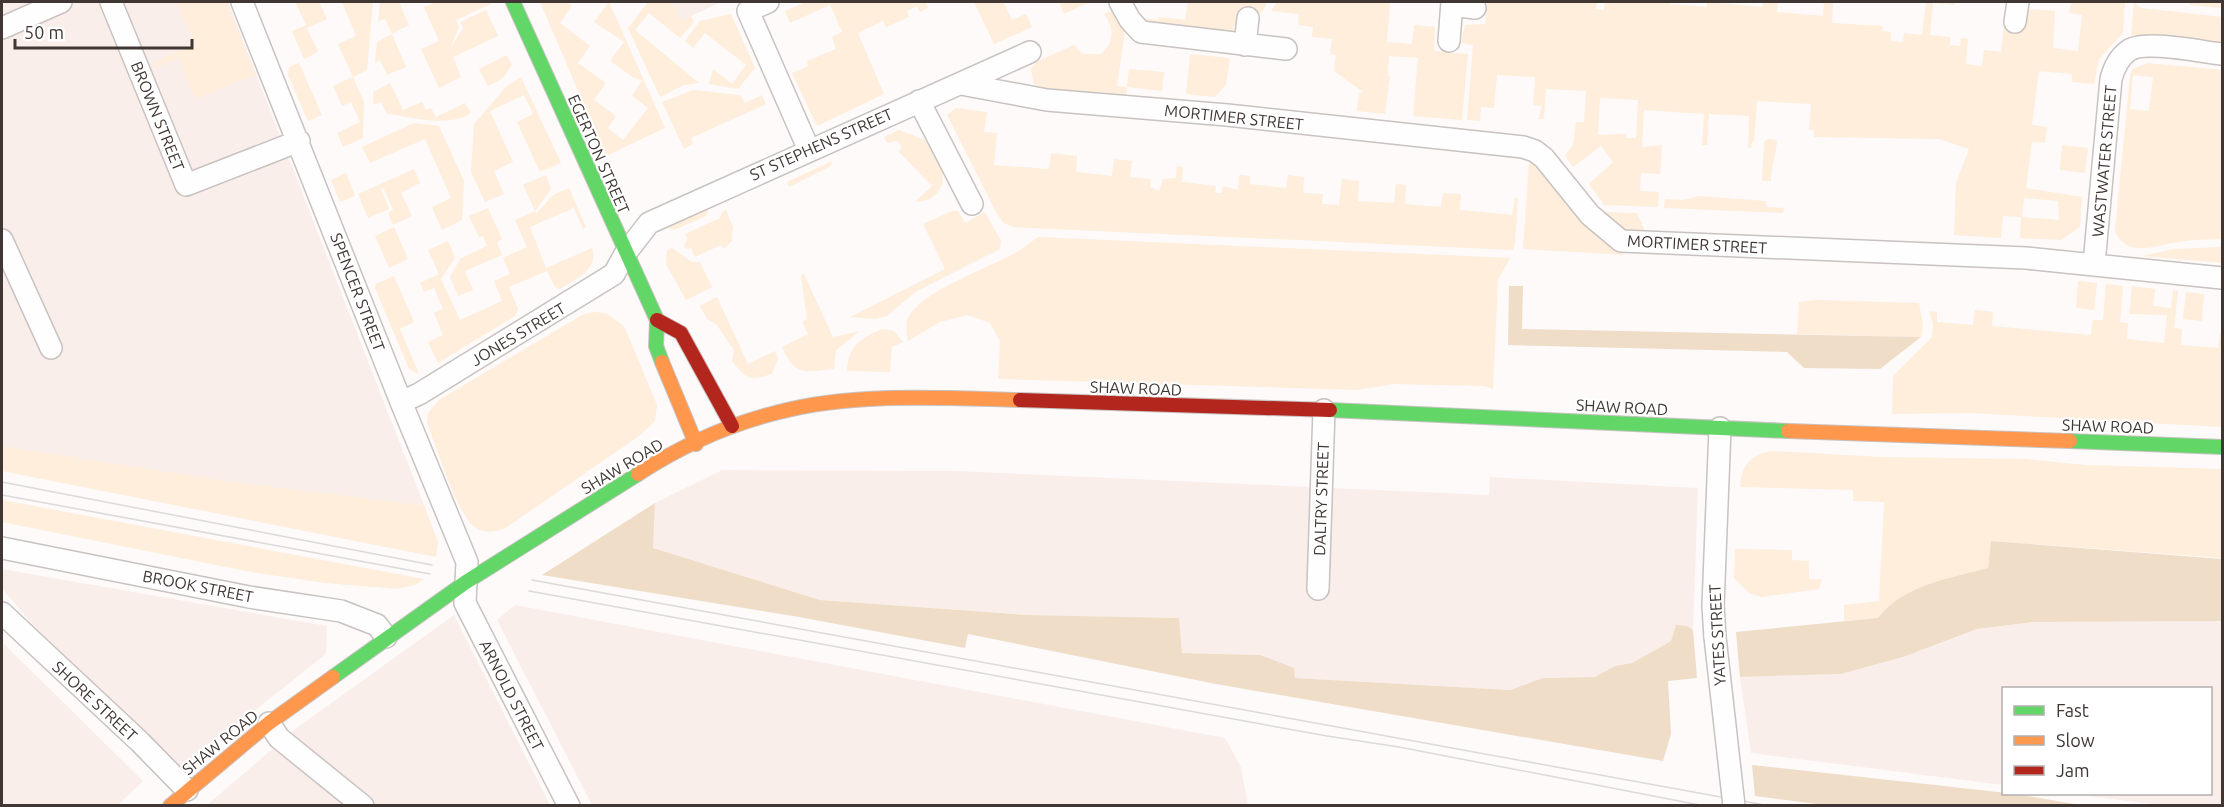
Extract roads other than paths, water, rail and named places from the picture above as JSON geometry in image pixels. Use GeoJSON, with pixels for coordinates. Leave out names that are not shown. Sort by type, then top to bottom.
{"type":"FeatureCollection","features":[{"type":"Feature","properties":{"kind":"main road","name":"EGERTON STREET"},"geometry":{"type":"LineString","coordinates":[[513,2],[625,254],[657,320],[656,346],[696,444]]}},
{"type":"Feature","properties":{"kind":"main road"},"geometry":{"type":"LineString","coordinates":[[657,320],[681,333],[732,426]]}},
{"type":"Feature","properties":{"kind":"main road","name":"SHAW ROAD"},"geometry":{"type":"LineString","coordinates":[[170,806],[269,723],[386,637],[466,582],[663,458],[732,426],[781,411],[853,400],[983,399],[1324,410],[2223,447]]}},
{"type":"Feature","properties":{"kind":"street"},"geometry":{"type":"LineString","coordinates":[[2,28],[61,2]]}},
{"type":"Feature","properties":{"kind":"street","name":"BROWN STREET"},"geometry":{"type":"LineString","coordinates":[[111,2],[186,185],[299,141]]}},
{"type":"Feature","properties":{"kind":"street","name":"SPENCER STREET"},"geometry":{"type":"LineString","coordinates":[[243,2],[401,402],[467,562],[466,582]]}},
{"type":"Feature","properties":{"kind":"street"},"geometry":{"type":"LineString","coordinates":[[768,2],[748,11],[809,150]]}},
{"type":"Feature","properties":{"kind":"street"},"geometry":{"type":"LineString","coordinates":[[1120,2],[1130,20],[1141,32],[1286,49]]}},
{"type":"Feature","properties":{"kind":"street"},"geometry":{"type":"LineString","coordinates":[[1449,41],[1452,3],[1474,8]]}},
{"type":"Feature","properties":{"kind":"street"},"geometry":{"type":"LineString","coordinates":[[1245,45],[1248,18]]}},
{"type":"Feature","properties":{"kind":"street","name":"WASTWATER STREET"},"geometry":{"type":"LineString","coordinates":[[2094,264],[2114,65],[2128,50],[2142,46],[2223,54]]}},
{"type":"Feature","properties":{"kind":"street","name":"ST STEPHENS STREET"},"geometry":{"type":"LineString","coordinates":[[625,254],[649,224],[1030,52]]}},
{"type":"Feature","properties":{"kind":"street","name":"MORTIMER STREET"},"geometry":{"type":"LineString","coordinates":[[961,84],[1047,100],[1227,115],[1523,147],[1535,151],[1544,158],[1590,215],[1621,241],[2026,258],[2223,278]]}},
{"type":"Feature","properties":{"kind":"street"},"geometry":{"type":"LineString","coordinates":[[919,101],[972,204]]}},
{"type":"Feature","properties":{"kind":"street"},"geometry":{"type":"LineString","coordinates":[[2,240],[51,348]]}},
{"type":"Feature","properties":{"kind":"street","name":"JONES STREET"},"geometry":{"type":"LineString","coordinates":[[401,402],[419,394],[615,274],[625,254]]}},
{"type":"Feature","properties":{"kind":"street","name":"DALTRY STREET"},"geometry":{"type":"LineString","coordinates":[[1318,589],[1324,410]]}},
{"type":"Feature","properties":{"kind":"street","name":"YATES STREET"},"geometry":{"type":"LineString","coordinates":[[1720,428],[1713,606],[1734,806]]}},
{"type":"Feature","properties":{"kind":"street","name":"BROOK STREET"},"geometry":{"type":"LineString","coordinates":[[2,548],[241,595],[341,611],[377,624],[386,637]]}},
{"type":"Feature","properties":{"kind":"street","name":"ARNOLD STREET"},"geometry":{"type":"LineString","coordinates":[[466,582],[465,603],[569,806]]}},
{"type":"Feature","properties":{"kind":"street","name":"SHORE STREET"},"geometry":{"type":"LineString","coordinates":[[2,613],[140,742],[187,790]]}},
{"type":"Feature","properties":{"kind":"street"},"geometry":{"type":"LineString","coordinates":[[269,723],[279,738],[363,806]]}},
{"type":"Feature","properties":{"kind":"tram line"},"geometry":{"type":"LineString","coordinates":[[2,482],[432,565]]}},
{"type":"Feature","properties":{"kind":"tram line"},"geometry":{"type":"LineString","coordinates":[[2,495],[430,574]]}},
{"type":"Feature","properties":{"kind":"tram line"},"geometry":{"type":"LineString","coordinates":[[532,580],[1770,806]]}},
{"type":"Feature","properties":{"kind":"tram line"},"geometry":{"type":"LineString","coordinates":[[529,591],[1327,736],[1399,747],[1705,806]]}}]}
